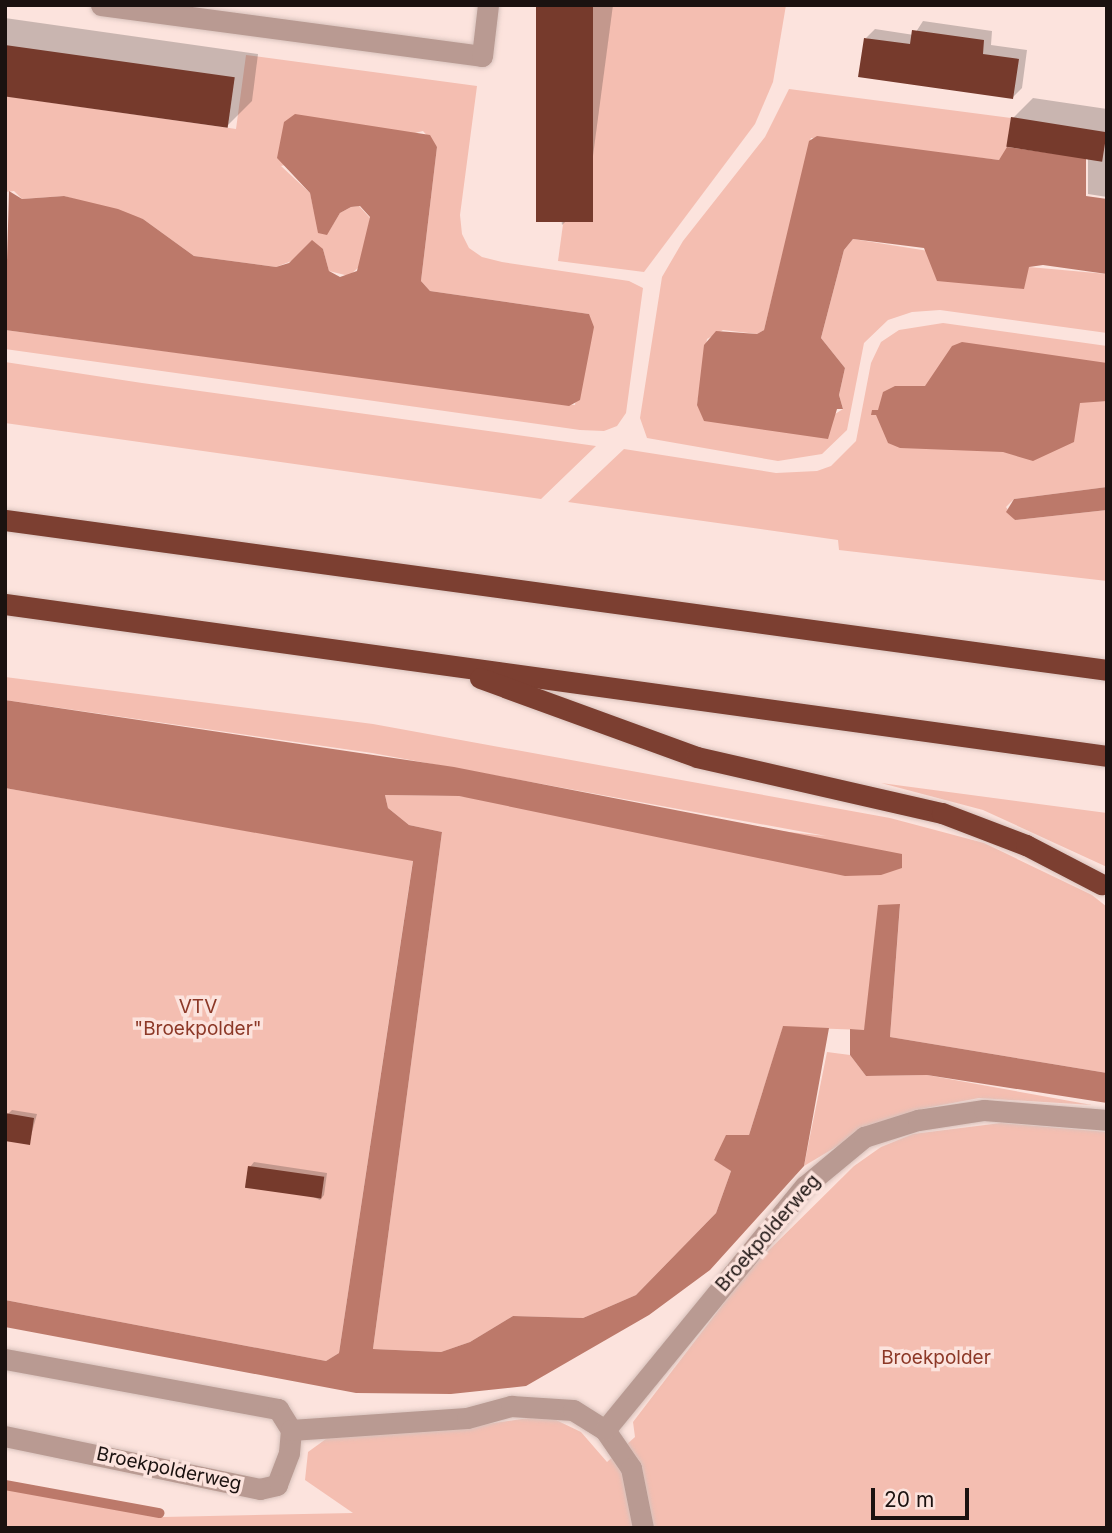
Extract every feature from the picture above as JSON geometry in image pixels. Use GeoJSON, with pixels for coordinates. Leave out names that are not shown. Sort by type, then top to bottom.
{"type":"FeatureCollection","features":[{"type":"Feature","properties":{"kind":"highway"},"geometry":{"type":"LineString","coordinates":[[5,520],[1107,670]]}},
{"type":"Feature","properties":{"kind":"highway"},"geometry":{"type":"LineString","coordinates":[[5,604],[1107,756]]}},
{"type":"Feature","properties":{"kind":"highway"},"geometry":{"type":"LineString","coordinates":[[442,664],[697,757],[942,813],[1026,845],[1101,884]]}},
{"type":"Feature","properties":{"kind":"street"},"geometry":{"type":"LineString","coordinates":[[101,5],[203,12],[482,56],[488,5]]}},
{"type":"Feature","properties":{"kind":"street","name":"Broekpolderweg"},"geometry":{"type":"LineString","coordinates":[[605,1430],[805,1186],[864,1137],[918,1120],[984,1110],[1107,1120]]}},
{"type":"Feature","properties":{"kind":"street"},"geometry":{"type":"LineString","coordinates":[[5,1359],[278,1409],[291,1430],[467,1418],[511,1406],[573,1410],[605,1430],[631,1468],[643,1528]]}},
{"type":"Feature","properties":{"kind":"street","name":"Broekpolderweg"},"geometry":{"type":"LineString","coordinates":[[5,1436],[260,1489],[277,1485],[289,1453],[291,1430]]}},
{"type":"Feature","properties":{"kind":"green space"},"geometry":{"type":"Polygon","coordinates":[[[593,5],[786,5],[773,82],[755,124],[644,272],[558,261],[593,5]]]}},
{"type":"Feature","properties":{"kind":"green space"},"geometry":{"type":"Polygon","coordinates":[[[246,55],[477,86],[460,215],[462,234],[469,248],[482,257],[502,262],[629,281],[643,288],[626,413],[617,426],[604,431],[580,430],[5,349],[5,330],[575,405],[589,314],[430,291],[421,281],[437,147],[423,131],[281,166],[310,193],[314,211],[329,231],[340,213],[351,207],[359,206],[370,218],[361,265],[349,276],[329,271],[323,249],[276,267],[194,256],[143,219],[64,196],[22,199],[14,191],[5,192],[5,96],[236,129],[246,55]]]}},
{"type":"Feature","properties":{"kind":"green space"},"geometry":{"type":"Polygon","coordinates":[[[789,89],[1011,118],[1006,154],[999,160],[811,138],[764,330],[757,334],[723,330],[707,339],[697,405],[835,414],[843,409],[839,395],[845,368],[821,338],[844,250],[853,239],[1029,267],[1107,274],[1107,333],[940,310],[912,312],[888,320],[864,343],[847,430],[822,454],[778,461],[647,438],[640,418],[662,277],[683,241],[765,137],[789,89]]]}},
{"type":"Feature","properties":{"kind":"green space"},"geometry":{"type":"Polygon","coordinates":[[[943,323],[1107,346],[1107,487],[1014,499],[1006,507],[1015,520],[1107,510],[1107,581],[839,550],[838,540],[568,502],[624,449],[776,473],[817,471],[831,466],[856,441],[871,363],[881,342],[899,330],[943,323]]]}},
{"type":"Feature","properties":{"kind":"green space"},"geometry":{"type":"Polygon","coordinates":[[[5,362],[596,446],[541,499],[5,423],[5,362]]]}},
{"type":"Feature","properties":{"kind":"green space"},"geometry":{"type":"Polygon","coordinates":[[[5,677],[373,724],[890,818],[984,843],[1092,895],[1107,907],[1107,1073],[890,1037],[900,905],[864,1030],[783,1027],[749,1135],[714,1159],[731,1171],[716,1213],[636,1295],[583,1318],[513,1316],[470,1342],[441,1352],[373,1349],[442,832],[409,825],[388,808],[385,795],[459,796],[826,836],[372,753],[5,700],[5,677]]]}},
{"type":"Feature","properties":{"kind":"green space"},"geometry":{"type":"Polygon","coordinates":[[[881,783],[1107,813],[1107,867],[983,810],[881,783]]]}},
{"type":"Feature","properties":{"kind":"green space","name":"VTV \"Broekpolder\""},"geometry":{"type":"Polygon","coordinates":[[[5,788],[413,860],[339,1353],[326,1361],[5,1300],[5,788]]]}},
{"type":"Feature","properties":{"kind":"green space"},"geometry":{"type":"Polygon","coordinates":[[[827,1052],[850,1055],[866,1076],[927,1075],[1092,1105],[979,1098],[926,1108],[873,1125],[804,1166],[827,1052]]]}},
{"type":"Feature","properties":{"kind":"green space","name":"Broekpolder"},"geometry":{"type":"Polygon","coordinates":[[[1001,1123],[1107,1132],[1107,1528],[5,1528],[5,1489],[163,1517],[353,1513],[305,1480],[308,1452],[337,1431],[435,1431],[529,1418],[556,1420],[581,1432],[607,1462],[635,1437],[633,1422],[750,1269],[854,1166],[881,1147],[913,1134],[1001,1123]]]}},
{"type":"Feature","properties":{"kind":"shaded area"},"geometry":{"type":"Polygon","coordinates":[[[295,114],[430,135],[437,147],[421,281],[430,291],[589,314],[594,327],[580,400],[569,406],[5,330],[9,191],[22,199],[64,196],[118,209],[143,219],[194,256],[276,267],[289,263],[312,240],[323,249],[329,271],[340,277],[357,271],[370,217],[360,206],[351,207],[340,213],[327,235],[318,233],[310,193],[277,158],[284,122],[295,114]]]}},
{"type":"Feature","properties":{"kind":"shaded area"},"geometry":{"type":"Polygon","coordinates":[[[817,136],[999,160],[1007,147],[1086,158],[1086,196],[1107,199],[1107,274],[1043,265],[1029,267],[1024,289],[937,281],[924,248],[853,239],[844,250],[821,338],[845,368],[839,395],[843,409],[837,409],[828,439],[704,421],[697,405],[704,345],[716,331],[757,334],[764,330],[809,141],[817,136]]]}},
{"type":"Feature","properties":{"kind":"shaded area"},"geometry":{"type":"Polygon","coordinates":[[[962,342],[1107,363],[1107,401],[1080,403],[1074,442],[1033,461],[1003,452],[900,448],[888,443],[876,415],[871,415],[872,410],[878,410],[883,392],[895,386],[925,386],[952,346],[962,342]]]}},
{"type":"Feature","properties":{"kind":"shaded area"},"geometry":{"type":"Polygon","coordinates":[[[1107,487],[1107,510],[1015,520],[1006,512],[1014,499],[1107,487]]]}},
{"type":"Feature","properties":{"kind":"shaded area"},"geometry":{"type":"Polygon","coordinates":[[[5,700],[454,767],[902,854],[902,868],[881,875],[845,876],[459,796],[385,795],[388,808],[409,825],[442,832],[373,1349],[441,1352],[470,1342],[513,1316],[583,1318],[636,1295],[716,1213],[731,1171],[714,1160],[726,1135],[749,1135],[783,1026],[829,1028],[804,1166],[710,1270],[649,1315],[526,1386],[451,1394],[356,1393],[5,1327],[5,1300],[326,1361],[339,1353],[413,861],[5,788],[5,700]]]}},
{"type":"Feature","properties":{"kind":"shaded area"},"geometry":{"type":"Polygon","coordinates":[[[900,904],[890,1037],[1107,1073],[1107,1103],[927,1075],[866,1076],[850,1055],[850,1029],[864,1030],[878,905],[900,904]]]}},
{"type":"Feature","properties":{"kind":"building"},"geometry":{"type":"Polygon","coordinates":[[[536,5],[593,5],[593,222],[536,222],[536,5]]]}},
{"type":"Feature","properties":{"kind":"building"},"geometry":{"type":"Polygon","coordinates":[[[912,30],[984,40],[983,54],[1019,59],[1013,99],[858,77],[864,38],[910,44],[912,30]]]}},
{"type":"Feature","properties":{"kind":"building"},"geometry":{"type":"Polygon","coordinates":[[[5,45],[235,77],[228,128],[5,97],[5,45]]]}},
{"type":"Feature","properties":{"kind":"building"},"geometry":{"type":"Polygon","coordinates":[[[1011,117],[1107,132],[1102,162],[1006,147],[1011,117]]]}},
{"type":"Feature","properties":{"kind":"building"},"geometry":{"type":"Polygon","coordinates":[[[5,1113],[34,1118],[30,1145],[5,1141],[5,1113]]]}},
{"type":"Feature","properties":{"kind":"building"},"geometry":{"type":"Polygon","coordinates":[[[248,1166],[324,1177],[321,1199],[245,1188],[248,1166]]]}},
{"type":"Feature","properties":{"kind":"waterway"},"geometry":{"type":"LineString","coordinates":[[5,1485],[159,1513]]}}]}
